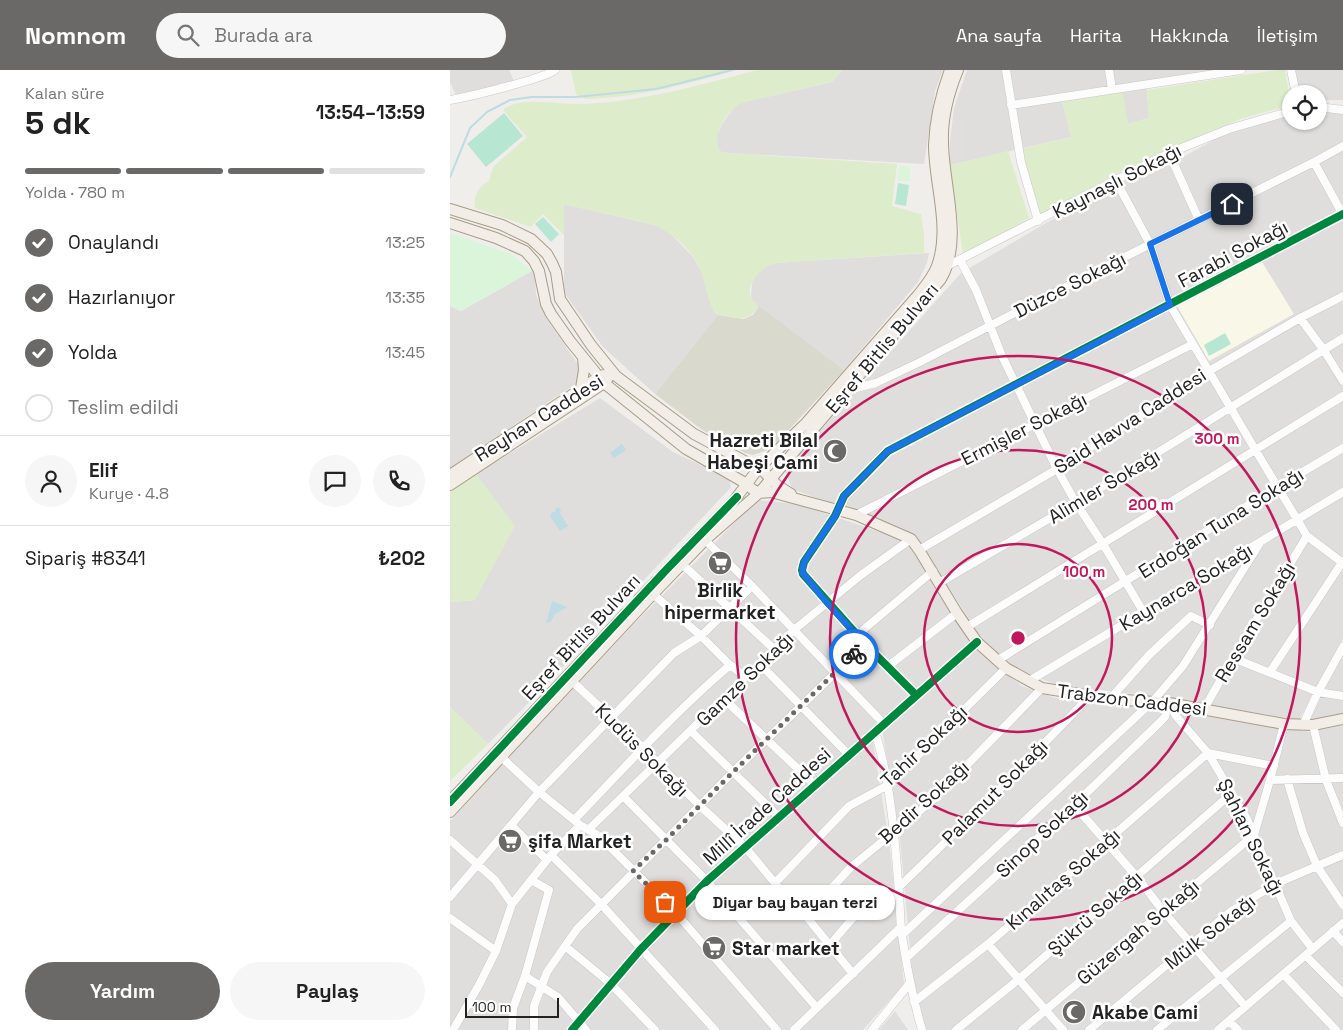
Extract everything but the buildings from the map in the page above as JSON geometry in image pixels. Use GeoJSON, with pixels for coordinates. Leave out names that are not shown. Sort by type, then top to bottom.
{"type":"FeatureCollection","features":[{"type":"Feature","properties":{"kind":"main road","name":"Eşref Bitlis Bulvarı"},"geometry":{"type":"LineString","coordinates":[[450,802],[572,681],[705,540],[759,493],[927,284],[936,267],[940,251],[942,231],[935,161],[935,135],[939,108],[950,70]]}},
{"type":"Feature","properties":{"kind":"main road","name":"Eşref Bitlis Bulvarı"},"geometry":{"type":"LineString","coordinates":[[450,812],[498,754],[667,569],[737,497],[758,469],[844,387],[941,279],[948,265],[951,246],[942,141],[949,99],[958,70]]}},
{"type":"Feature","properties":{"kind":"main road"},"geometry":{"type":"LineString","coordinates":[[450,209],[502,225],[530,239],[547,254],[556,272],[560,299],[591,345],[616,376],[694,434],[767,474],[770,479],[789,493],[803,500]]}},
{"type":"Feature","properties":{"kind":"main road"},"geometry":{"type":"LineString","coordinates":[[450,223],[496,238],[525,251],[534,261],[539,271],[546,304],[583,357],[602,380],[686,449],[747,484],[759,493]]}},
{"type":"Feature","properties":{"kind":"main road"},"geometry":{"type":"LineString","coordinates":[[581,388],[584,370],[583,357]]}},
{"type":"Feature","properties":{"kind":"main road","name":"Reyhan Caddesi"},"geometry":{"type":"LineString","coordinates":[[450,485],[613,372]]}},
{"type":"Feature","properties":{"kind":"main road","name":"Reyhan Caddesi"},"geometry":{"type":"LineString","coordinates":[[450,474],[581,388],[602,380]]}},
{"type":"Feature","properties":{"kind":"main road"},"geometry":{"type":"LineString","coordinates":[[782,464],[782,479],[785,486],[803,500]]}},
{"type":"Feature","properties":{"kind":"main road"},"geometry":{"type":"LineString","coordinates":[[729,474],[734,480],[737,497]]}},
{"type":"Feature","properties":{"kind":"main road","name":"Trabzon Caddesi"},"geometry":{"type":"LineString","coordinates":[[759,493],[771,492],[856,515],[911,540],[933,571],[957,613],[977,642],[1006,668],[1042,688],[1110,699],[1169,703],[1284,724],[1308,725],[1343,719]]}},
{"type":"Feature","properties":{"kind":"street"},"geometry":{"type":"LineString","coordinates":[[450,100],[478,95],[549,74],[555,70]]}},
{"type":"Feature","properties":{"kind":"street"},"geometry":{"type":"LineString","coordinates":[[1006,70],[1021,162],[1038,221]]}},
{"type":"Feature","properties":{"kind":"street"},"geometry":{"type":"LineString","coordinates":[[1109,70],[1112,89]]}},
{"type":"Feature","properties":{"kind":"street"},"geometry":{"type":"LineString","coordinates":[[1011,104],[1241,70]]}},
{"type":"Feature","properties":{"kind":"street"},"geometry":{"type":"LineString","coordinates":[[1291,70],[1294,85]]}},
{"type":"Feature","properties":{"kind":"street"},"geometry":{"type":"LineString","coordinates":[[1327,108],[1343,110]]}},
{"type":"Feature","properties":{"kind":"street","name":"Kaynaşlı Sokağı"},"geometry":{"type":"LineString","coordinates":[[948,265],[1169,153],[1229,129],[1282,114]]}},
{"type":"Feature","properties":{"kind":"street","name":"Düzce Sokağı"},"geometry":{"type":"LineString","coordinates":[[844,387],[876,383],[1343,146]]}},
{"type":"Feature","properties":{"kind":"street"},"geometry":{"type":"LineString","coordinates":[[1169,153],[1199,220]]}},
{"type":"Feature","properties":{"kind":"street"},"geometry":{"type":"LineString","coordinates":[[1314,162],[1343,215]]}},
{"type":"Feature","properties":{"kind":"street"},"geometry":{"type":"LineString","coordinates":[[1116,179],[1150,244],[1170,305],[1256,451],[1279,486],[1307,536],[1343,562],[1270,672]]}},
{"type":"Feature","properties":{"kind":"street","name":"Farabi Sokağı"},"geometry":{"type":"LineString","coordinates":[[827,603],[803,574],[804,562],[838,510],[844,496],[888,451],[1343,215]]}},
{"type":"Feature","properties":{"kind":"street"},"geometry":{"type":"LineString","coordinates":[[960,260],[1034,424],[1076,503],[1126,581],[1144,613]]}},
{"type":"Feature","properties":{"kind":"street","name":"Said Havva Caddesi"},"geometry":{"type":"LineString","coordinates":[[919,550],[1057,468],[1209,371],[1300,318],[1343,296]]}},
{"type":"Feature","properties":{"kind":"street"},"geometry":{"type":"LineString","coordinates":[[1300,318],[1323,349],[1343,382]]}},
{"type":"Feature","properties":{"kind":"street","name":"Alimler Sokağı"},"geometry":{"type":"LineString","coordinates":[[940,583],[1076,503],[1343,338]]}},
{"type":"Feature","properties":{"kind":"street","name":"Ermişler Sokağı"},"geometry":{"type":"LineString","coordinates":[[856,515],[1193,344]]}},
{"type":"Feature","properties":{"kind":"street"},"geometry":{"type":"LineString","coordinates":[[967,627],[1343,396]]}},
{"type":"Feature","properties":{"kind":"street","name":"Erdoğan Tuna Sokağı"},"geometry":{"type":"LineString","coordinates":[[998,660],[1343,448]]}},
{"type":"Feature","properties":{"kind":"street","name":"Kaynarca Sokağı"},"geometry":{"type":"LineString","coordinates":[[1029,681],[1343,492]]}},
{"type":"Feature","properties":{"kind":"street","name":"Ressam Sokağı"},"geometry":{"type":"LineString","coordinates":[[1204,709],[1307,536]]}},
{"type":"Feature","properties":{"kind":"street"},"geometry":{"type":"LineString","coordinates":[[705,540],[752,586],[884,724]]}},
{"type":"Feature","properties":{"kind":"street","name":"Gamze Sokağı"},"geometry":{"type":"LineString","coordinates":[[589,829],[794,630],[911,540]]}},
{"type":"Feature","properties":{"kind":"street"},"geometry":{"type":"LineString","coordinates":[[902,936],[1153,701],[1183,666],[1260,543]]}},
{"type":"Feature","properties":{"kind":"street"},"geometry":{"type":"LineString","coordinates":[[682,564],[775,650]]}},
{"type":"Feature","properties":{"kind":"street"},"geometry":{"type":"LineString","coordinates":[[857,634],[933,571]]}},
{"type":"Feature","properties":{"kind":"street"},"geometry":{"type":"LineString","coordinates":[[450,897],[476,864],[539,792],[674,653],[701,636],[752,586]]}},
{"type":"Feature","properties":{"kind":"street"},"geometry":{"type":"LineString","coordinates":[[653,594],[701,636],[730,665],[746,677]]}},
{"type":"Feature","properties":{"kind":"street"},"geometry":{"type":"LineString","coordinates":[[827,603],[916,695]]}},
{"type":"Feature","properties":{"kind":"street"},"geometry":{"type":"LineString","coordinates":[[887,667],[957,613]]}},
{"type":"Feature","properties":{"kind":"street"},"geometry":{"type":"LineString","coordinates":[[1110,699],[1149,656],[1191,616],[1210,625]]}},
{"type":"Feature","properties":{"kind":"street","name":"Millî İrade Caddesi"},"geometry":{"type":"LineString","coordinates":[[572,1030],[641,949],[707,881],[977,642]]}},
{"type":"Feature","properties":{"kind":"street"},"geometry":{"type":"LineString","coordinates":[[534,1030],[534,1006],[547,972],[577,928],[834,672],[865,644]]}},
{"type":"Feature","properties":{"kind":"street"},"geometry":{"type":"LineString","coordinates":[[1342,652],[1318,692],[1308,725],[1326,780],[1343,823]]}},
{"type":"Feature","properties":{"kind":"street"},"geometry":{"type":"LineString","coordinates":[[1233,658],[1318,692],[1343,696]]}},
{"type":"Feature","properties":{"kind":"street"},"geometry":{"type":"LineString","coordinates":[[760,664],[849,755]]}},
{"type":"Feature","properties":{"kind":"street"},"geometry":{"type":"LineString","coordinates":[[453,1030],[496,951],[512,904],[577,823],[643,748],[700,690],[730,665]]}},
{"type":"Feature","properties":{"kind":"street","name":"Tahir Sokağı"},"geometry":{"type":"LineString","coordinates":[[775,883],[849,806],[888,785],[1006,668]]}},
{"type":"Feature","properties":{"kind":"street","name":"Kudüs Sokağı"},"geometry":{"type":"LineString","coordinates":[[572,681],[643,748],[700,806],[745,847],[806,916],[853,974]]}},
{"type":"Feature","properties":{"kind":"street","name":"Bedir Sokağı"},"geometry":{"type":"LineString","coordinates":[[806,916],[851,867],[932,801],[1042,688]]}},
{"type":"Feature","properties":{"kind":"street","name":"Palamut Sokağı"},"geometry":{"type":"LineString","coordinates":[[899,887],[1003,786],[1090,696]]}},
{"type":"Feature","properties":{"kind":"street"},"geometry":{"type":"LineString","coordinates":[[724,699],[815,785]]}},
{"type":"Feature","properties":{"kind":"street","name":"Şahlan Sokağı"},"geometry":{"type":"LineString","coordinates":[[1169,703],[1176,716],[1208,752],[1254,834],[1291,921],[1312,948]]}},
{"type":"Feature","properties":{"kind":"street","name":"Sinop Sokağı"},"geometry":{"type":"LineString","coordinates":[[906,958],[1074,805],[1160,722],[1169,703]]}},
{"type":"Feature","properties":{"kind":"street"},"geometry":{"type":"LineString","coordinates":[[1254,834],[1284,724]]}},
{"type":"Feature","properties":{"kind":"street"},"geometry":{"type":"LineString","coordinates":[[691,731],[779,816]]}},
{"type":"Feature","properties":{"kind":"street"},"geometry":{"type":"LineString","coordinates":[[876,731],[888,785],[900,896],[901,927],[909,984],[922,1030]]}},
{"type":"Feature","properties":{"kind":"street"},"geometry":{"type":"LineString","coordinates":[[1208,752],[1274,766]]}},
{"type":"Feature","properties":{"kind":"street","name":"Kınalıtaş Sokağı"},"geometry":{"type":"LineString","coordinates":[[914,1002],[988,944],[1208,752]]}},
{"type":"Feature","properties":{"kind":"street"},"geometry":{"type":"LineString","coordinates":[[498,754],[539,792],[577,823],[599,836],[676,913],[777,1030]]}},
{"type":"Feature","properties":{"kind":"street"},"geometry":{"type":"LineString","coordinates":[[1270,780],[1326,780],[1343,778]]}},
{"type":"Feature","properties":{"kind":"street"},"geometry":{"type":"LineString","coordinates":[[1287,779],[1303,833],[1317,866],[1343,905]]}},
{"type":"Feature","properties":{"kind":"street","name":"Şükrü Sokağı"},"geometry":{"type":"LineString","coordinates":[[956,1030],[1019,979],[1232,794]]}},
{"type":"Feature","properties":{"kind":"street"},"geometry":{"type":"LineString","coordinates":[[622,796],[707,881],[817,1008]]}},
{"type":"Feature","properties":{"kind":"street"},"geometry":{"type":"LineString","coordinates":[[1074,805],[1137,877],[1162,911],[1245,1006]]}},
{"type":"Feature","properties":{"kind":"street"},"geometry":{"type":"LineString","coordinates":[[511,825],[601,904],[715,1030]]}},
{"type":"Feature","properties":{"kind":"street","name":"Güzergah Sokağı"},"geometry":{"type":"LineString","coordinates":[[1022,1030],[1254,834]]}},
{"type":"Feature","properties":{"kind":"street"},"geometry":{"type":"LineString","coordinates":[[450,840],[495,880],[512,904]]}},
{"type":"Feature","properties":{"kind":"street","name":"Mülk Sokağı"},"geometry":{"type":"LineString","coordinates":[[1089,1030],[1230,912],[1275,884],[1343,855]]}},
{"type":"Feature","properties":{"kind":"street"},"geometry":{"type":"LineString","coordinates":[[512,1030],[513,1008],[549,890],[531,880]]}},
{"type":"Feature","properties":{"kind":"street"},"geometry":{"type":"LineString","coordinates":[[830,945],[853,918],[875,898],[882,895],[900,896]]}},
{"type":"Feature","properties":{"kind":"street"},"geometry":{"type":"LineString","coordinates":[[450,918],[496,951]]}},
{"type":"Feature","properties":{"kind":"street"},"geometry":{"type":"LineString","coordinates":[[1157,1030],[1291,921]]}},
{"type":"Feature","properties":{"kind":"street"},"geometry":{"type":"LineString","coordinates":[[1218,1030],[1343,923]]}},
{"type":"Feature","properties":{"kind":"street"},"geometry":{"type":"LineString","coordinates":[[794,1030],[901,927]]}},
{"type":"Feature","properties":{"kind":"street"},"geometry":{"type":"LineString","coordinates":[[1333,931],[1343,942]]}},
{"type":"Feature","properties":{"kind":"street"},"geometry":{"type":"LineString","coordinates":[[988,944],[1063,1030]]}},
{"type":"Feature","properties":{"kind":"street"},"geometry":{"type":"LineString","coordinates":[[565,946],[611,984],[655,1030]]}},
{"type":"Feature","properties":{"kind":"street"},"geometry":{"type":"LineString","coordinates":[[1306,956],[1343,993]]}},
{"type":"Feature","properties":{"kind":"street"},"geometry":{"type":"LineString","coordinates":[[1284,975],[1336,1030]]}},
{"type":"Feature","properties":{"kind":"street"},"geometry":{"type":"LineString","coordinates":[[524,976],[558,998],[586,1030]]}},
{"type":"Feature","properties":{"kind":"street"},"geometry":{"type":"LineString","coordinates":[[872,1030],[909,984]]}},
{"type":"Feature","properties":{"kind":"street"},"geometry":{"type":"LineString","coordinates":[[1229,1021],[1238,1030]]}},
{"type":"Feature","properties":{"kind":"shaded area"},"geometry":{"type":"Polygon","coordinates":[[[450,70],[509,70],[514,81],[457,97],[450,82],[450,70]]]}},
{"type":"Feature","properties":{"kind":"shaded area"},"geometry":{"type":"Polygon","coordinates":[[[842,70],[943,70],[935,91],[924,164],[729,153],[721,152],[717,146],[716,137],[722,124],[736,105],[832,82],[842,70]]]}},
{"type":"Feature","properties":{"kind":"shaded area"},"geometry":{"type":"Polygon","coordinates":[[[967,70],[1222,70],[1146,81],[1149,118],[1128,124],[1062,100],[1071,137],[950,165],[950,143],[954,108],[967,70]]]}},
{"type":"Feature","properties":{"kind":"shaded area"},"geometry":{"type":"Polygon","coordinates":[[[1294,70],[1343,70],[1343,100],[1327,100],[1327,85],[1298,85],[1294,70]]]}},
{"type":"Feature","properties":{"kind":"shaded area"},"geometry":{"type":"Polygon","coordinates":[[[1327,111],[1343,114],[1343,639],[1299,720],[1174,699],[1057,685],[1017,669],[984,642],[914,534],[792,489],[785,470],[961,273],[1046,223],[1125,180],[1169,165],[1217,138],[1282,115],[1282,130],[1327,130],[1327,111]]]}},
{"type":"Feature","properties":{"kind":"shaded area"},"geometry":{"type":"Polygon","coordinates":[[[953,119],[964,120],[963,159],[950,162],[950,143],[953,119]]]}},
{"type":"Feature","properties":{"kind":"shaded area"},"geometry":{"type":"Polygon","coordinates":[[[564,204],[654,225],[667,230],[693,257],[701,271],[714,311],[718,315],[655,394],[603,347],[566,295],[564,284],[564,204]]]}},
{"type":"Feature","properties":{"kind":"shaded area"},"geometry":{"type":"Polygon","coordinates":[[[929,253],[927,263],[918,282],[844,370],[753,302],[751,297],[752,283],[755,276],[766,266],[775,263],[929,253]]]}},
{"type":"Feature","properties":{"kind":"shaded area"},"geometry":{"type":"Polygon","coordinates":[[[1262,262],[1294,314],[1209,361],[1177,306],[1262,262]]]}},
{"type":"Feature","properties":{"kind":"shaded area"},"geometry":{"type":"Polygon","coordinates":[[[532,271],[535,276],[536,295],[546,318],[579,366],[577,383],[450,468],[450,306],[461,311],[532,271]]]}},
{"type":"Feature","properties":{"kind":"shaded area"},"geometry":{"type":"Polygon","coordinates":[[[759,306],[844,370],[775,445],[753,455],[745,453],[701,429],[655,394],[718,315],[744,319],[753,315],[759,306]]]}},
{"type":"Feature","properties":{"kind":"shaded area"},"geometry":{"type":"Polygon","coordinates":[[[600,398],[673,452],[725,476],[729,479],[731,487],[488,744],[450,707],[450,602],[475,600],[476,474],[600,398]]]}},
{"type":"Feature","properties":{"kind":"shaded area"},"geometry":{"type":"Polygon","coordinates":[[[757,500],[798,504],[903,540],[912,550],[972,643],[876,724],[872,736],[889,841],[904,984],[863,1030],[450,1030],[450,821],[629,629],[757,500]]]}},
{"type":"Feature","properties":{"kind":"shaded area"},"geometry":{"type":"Polygon","coordinates":[[[976,648],[1022,686],[1055,698],[1158,707],[1311,732],[1343,725],[1343,1030],[926,1030],[914,993],[900,839],[882,729],[976,648]]]}},
{"type":"Feature","properties":{"kind":"shaded area"},"geometry":{"type":"Polygon","coordinates":[[[1343,653],[1343,715],[1309,721],[1337,663],[1343,653]]]}},
{"type":"Feature","properties":{"kind":"shaded area"},"geometry":{"type":"Polygon","coordinates":[[[895,1011],[908,1030],[879,1030],[895,1011]]]}},
{"type":"Feature","properties":{"kind":"green space"},"geometry":{"type":"Polygon","coordinates":[[[571,70],[737,70],[643,93],[585,99],[576,94],[571,70]]]}},
{"type":"Feature","properties":{"kind":"green space"},"geometry":{"type":"Polygon","coordinates":[[[757,70],[842,70],[832,82],[738,105],[727,116],[719,131],[717,138],[721,152],[897,164],[892,206],[921,214],[924,253],[775,263],[762,270],[752,282],[750,294],[759,306],[746,318],[736,318],[718,315],[711,305],[701,271],[693,257],[675,238],[654,225],[564,204],[564,235],[543,214],[531,227],[475,208],[477,192],[489,181],[493,167],[527,137],[503,110],[510,105],[529,102],[581,104],[626,100],[670,92],[757,70]]]}},
{"type":"Feature","properties":{"kind":"green space"},"geometry":{"type":"Polygon","coordinates":[[[1277,70],[1285,70],[1288,85],[1282,85],[1282,107],[1240,119],[1170,154],[1131,166],[1040,215],[1031,194],[1018,150],[1071,137],[1062,99],[1123,93],[1128,124],[1149,118],[1147,90],[1277,70]]]}},
{"type":"Feature","properties":{"kind":"green space"},"geometry":{"type":"Polygon","coordinates":[[[504,113],[523,136],[486,167],[467,144],[504,113]]]}},
{"type":"Feature","properties":{"kind":"green space"},"geometry":{"type":"Polygon","coordinates":[[[1008,151],[1029,218],[963,255],[950,165],[1008,151]]]}},
{"type":"Feature","properties":{"kind":"green space"},"geometry":{"type":"Polygon","coordinates":[[[899,166],[910,166],[910,181],[898,181],[899,166]]]}},
{"type":"Feature","properties":{"kind":"green space"},"geometry":{"type":"Polygon","coordinates":[[[898,183],[909,185],[906,206],[895,204],[898,183]]]}},
{"type":"Feature","properties":{"kind":"green space"},"geometry":{"type":"Polygon","coordinates":[[[543,217],[559,234],[551,242],[535,224],[543,217]]]}},
{"type":"Feature","properties":{"kind":"green space"},"geometry":{"type":"Polygon","coordinates":[[[450,233],[511,254],[532,271],[460,311],[450,306],[450,233]]]}},
{"type":"Feature","properties":{"kind":"green space"},"geometry":{"type":"Polygon","coordinates":[[[1225,333],[1231,344],[1209,356],[1204,345],[1225,333]]]}},
{"type":"Feature","properties":{"kind":"green space"},"geometry":{"type":"Polygon","coordinates":[[[476,474],[515,526],[475,600],[450,602],[450,492],[476,474]]]}},
{"type":"Feature","properties":{"kind":"green space"},"geometry":{"type":"Polygon","coordinates":[[[450,707],[488,744],[450,781],[450,707]]]}},
{"type":"Feature","properties":{"kind":"water"},"geometry":{"type":"Polygon","coordinates":[[[622,444],[626,450],[614,458],[610,453],[622,444]]]}},
{"type":"Feature","properties":{"kind":"water"},"geometry":{"type":"Polygon","coordinates":[[[558,507],[568,526],[560,531],[550,516],[552,512],[556,512],[555,509],[558,507]]]}},
{"type":"Feature","properties":{"kind":"water"},"geometry":{"type":"Polygon","coordinates":[[[552,601],[567,607],[555,614],[551,621],[546,624],[552,601]]]}},
{"type":"Feature","properties":{"kind":"waterway"},"geometry":{"type":"LineString","coordinates":[[450,177],[470,128],[487,112],[510,100],[532,97],[576,97],[656,89],[732,70]]}},
{"type":"Feature","properties":{"kind":"cycle path"},"geometry":{"type":"LineString","coordinates":[[916,695],[865,644],[803,574],[804,562],[835,516],[844,496],[888,451],[1343,214]]}},
{"type":"Feature","properties":{"kind":"cycle path"},"geometry":{"type":"LineString","coordinates":[[450,802],[667,569],[737,497]]}},
{"type":"Feature","properties":{"kind":"cycle path"},"geometry":{"type":"LineString","coordinates":[[572,1030],[641,949],[707,881],[977,642]]}},
{"type":"Feature","properties":{"kind":"way so far"},"geometry":{"type":"LineString","coordinates":[[665,902],[633,871],[854,654]]}},
{"type":"Feature","properties":{"kind":"place","name":"Hazreti Bilal Habeşi Cami"},"geometry":{"type":"Point","coordinates":[835,451]}},
{"type":"Feature","properties":{"kind":"place","name":"Birlik hipermarket"},"geometry":{"type":"Point","coordinates":[720,563]}},
{"type":"Feature","properties":{"kind":"place","name":"şifa Market"},"geometry":{"type":"Point","coordinates":[510,841]}},
{"type":"Feature","properties":{"kind":"place","name":"Diyar bay bayan terzi"},"geometry":{"type":"Point","coordinates":[665,902]}},
{"type":"Feature","properties":{"kind":"place","name":"Star market"},"geometry":{"type":"Point","coordinates":[714,948]}},
{"type":"Feature","properties":{"kind":"place","name":"Akabe Cami"},"geometry":{"type":"Point","coordinates":[1074,1012]}},
{"type":"Feature","properties":{"kind":"route"},"geometry":{"type":"LineString","coordinates":[[854,654],[865,644],[827,603],[802,572],[804,562],[835,516],[844,496],[888,451],[1170,305],[1150,244],[1232,204]]}}]}
